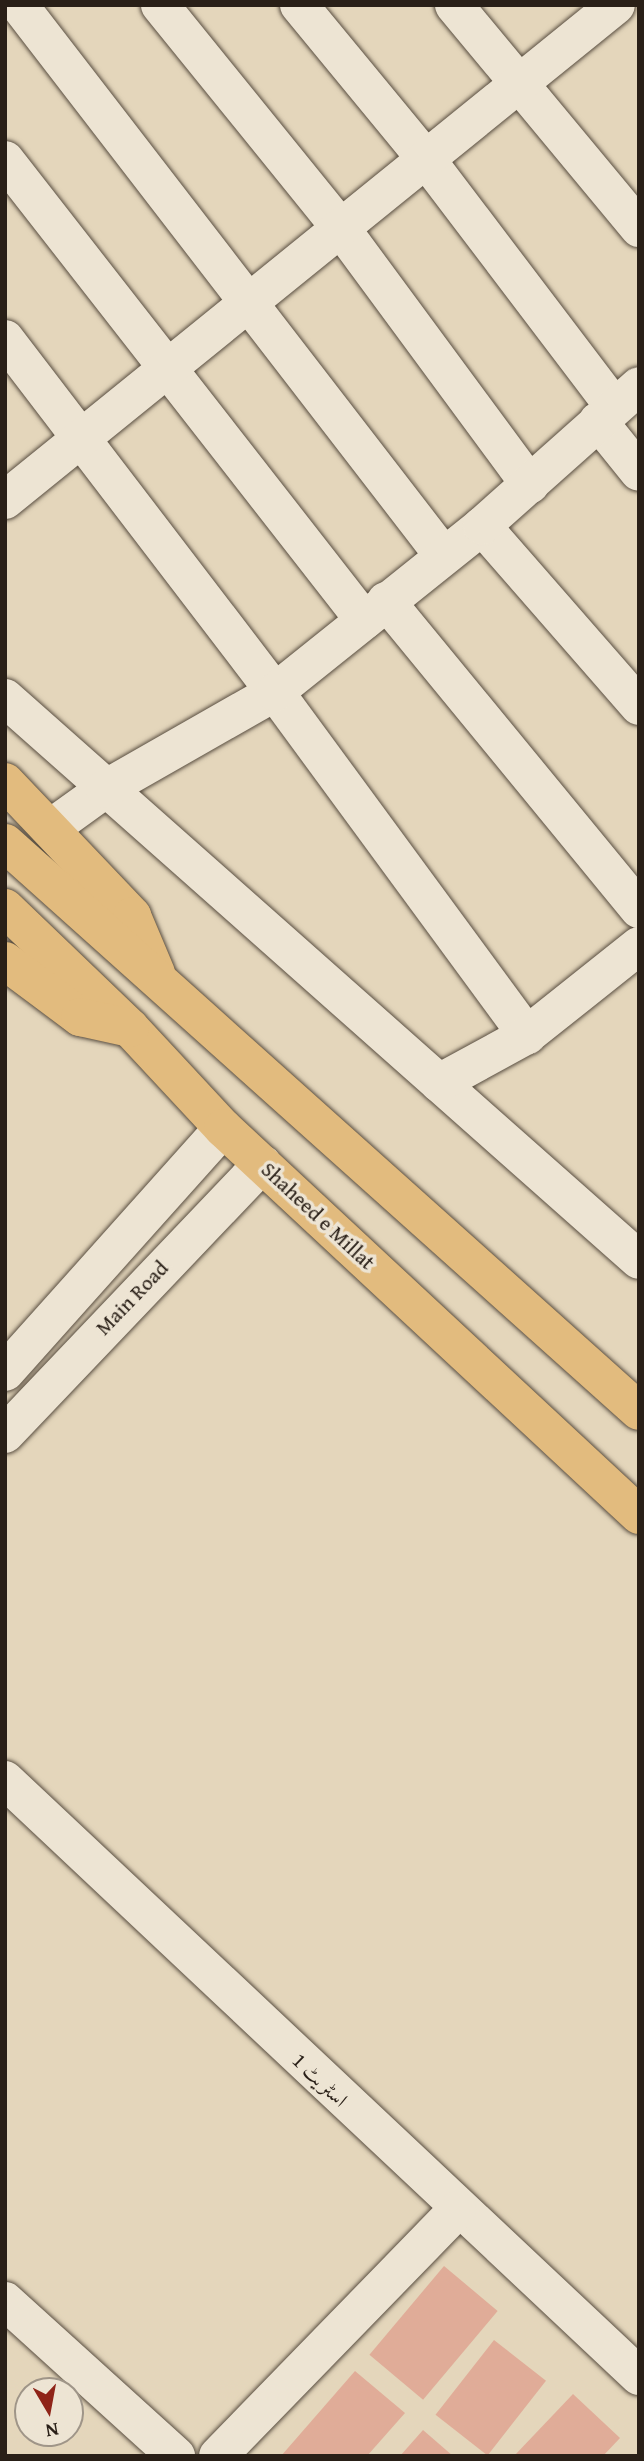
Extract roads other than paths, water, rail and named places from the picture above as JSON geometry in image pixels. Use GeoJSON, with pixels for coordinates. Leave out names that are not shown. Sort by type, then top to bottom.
{"type":"FeatureCollection","features":[{"type":"Feature","properties":{"kind":"main road"},"geometry":{"type":"LineString","coordinates":[[5,782],[132,916],[158,978]]}},
{"type":"Feature","properties":{"kind":"main road"},"geometry":{"type":"LineString","coordinates":[[5,843],[94,926],[158,978],[639,1411]]}},
{"type":"Feature","properties":{"kind":"main road","name":"Shaheed e Millat"},"geometry":{"type":"LineString","coordinates":[[5,908],[130,1028],[223,1128],[639,1515]]}},
{"type":"Feature","properties":{"kind":"main road"},"geometry":{"type":"LineString","coordinates":[[5,961],[80,1017],[130,1028]]}},
{"type":"Feature","properties":{"kind":"street"},"geometry":{"type":"LineString","coordinates":[[5,11],[13,5]]}},
{"type":"Feature","properties":{"kind":"street"},"geometry":{"type":"LineString","coordinates":[[19,5],[443,555]]}},
{"type":"Feature","properties":{"kind":"street"},"geometry":{"type":"LineString","coordinates":[[160,5],[340,227],[530,485]]}},
{"type":"Feature","properties":{"kind":"street"},"geometry":{"type":"LineString","coordinates":[[299,5],[426,159],[617,405],[639,472]]}},
{"type":"Feature","properties":{"kind":"street"},"geometry":{"type":"LineString","coordinates":[[454,5],[639,229]]}},
{"type":"Feature","properties":{"kind":"street"},"geometry":{"type":"LineString","coordinates":[[5,500],[616,5]]}},
{"type":"Feature","properties":{"kind":"street"},"geometry":{"type":"LineString","coordinates":[[5,160],[169,366],[375,610],[639,909]]}},
{"type":"Feature","properties":{"kind":"street"},"geometry":{"type":"LineString","coordinates":[[5,339],[275,692],[527,1035]]}},
{"type":"Feature","properties":{"kind":"street"},"geometry":{"type":"LineString","coordinates":[[51,828],[106,789],[275,692],[482,526],[617,405]]}},
{"type":"Feature","properties":{"kind":"street"},"geometry":{"type":"LineString","coordinates":[[482,526],[639,706]]}},
{"type":"Feature","properties":{"kind":"street"},"geometry":{"type":"LineString","coordinates":[[5,698],[639,1260]]}},
{"type":"Feature","properties":{"kind":"street"},"geometry":{"type":"LineString","coordinates":[[439,1083],[527,1035],[639,946]]}},
{"type":"Feature","properties":{"kind":"street","name":"Main Road"},"geometry":{"type":"LineString","coordinates":[[5,1372],[223,1128]]}},
{"type":"Feature","properties":{"kind":"street","name":"Main Road"},"geometry":{"type":"LineString","coordinates":[[5,1434],[99,1332],[262,1164]]}},
{"type":"Feature","properties":{"kind":"street"},"geometry":{"type":"LineString","coordinates":[[148,1213],[185,1245]]}},
{"type":"Feature","properties":{"kind":"street"},"geometry":{"type":"LineString","coordinates":[[68,1302],[99,1332]]}},
{"type":"Feature","properties":{"kind":"street","name":"اسٹریٹ 1"},"geometry":{"type":"LineString","coordinates":[[5,1780],[457,2210],[639,2376]]}},
{"type":"Feature","properties":{"kind":"street"},"geometry":{"type":"LineString","coordinates":[[218,2456],[457,2210]]}},
{"type":"Feature","properties":{"kind":"street"},"geometry":{"type":"LineString","coordinates":[[5,2301],[176,2456]]}}]}
